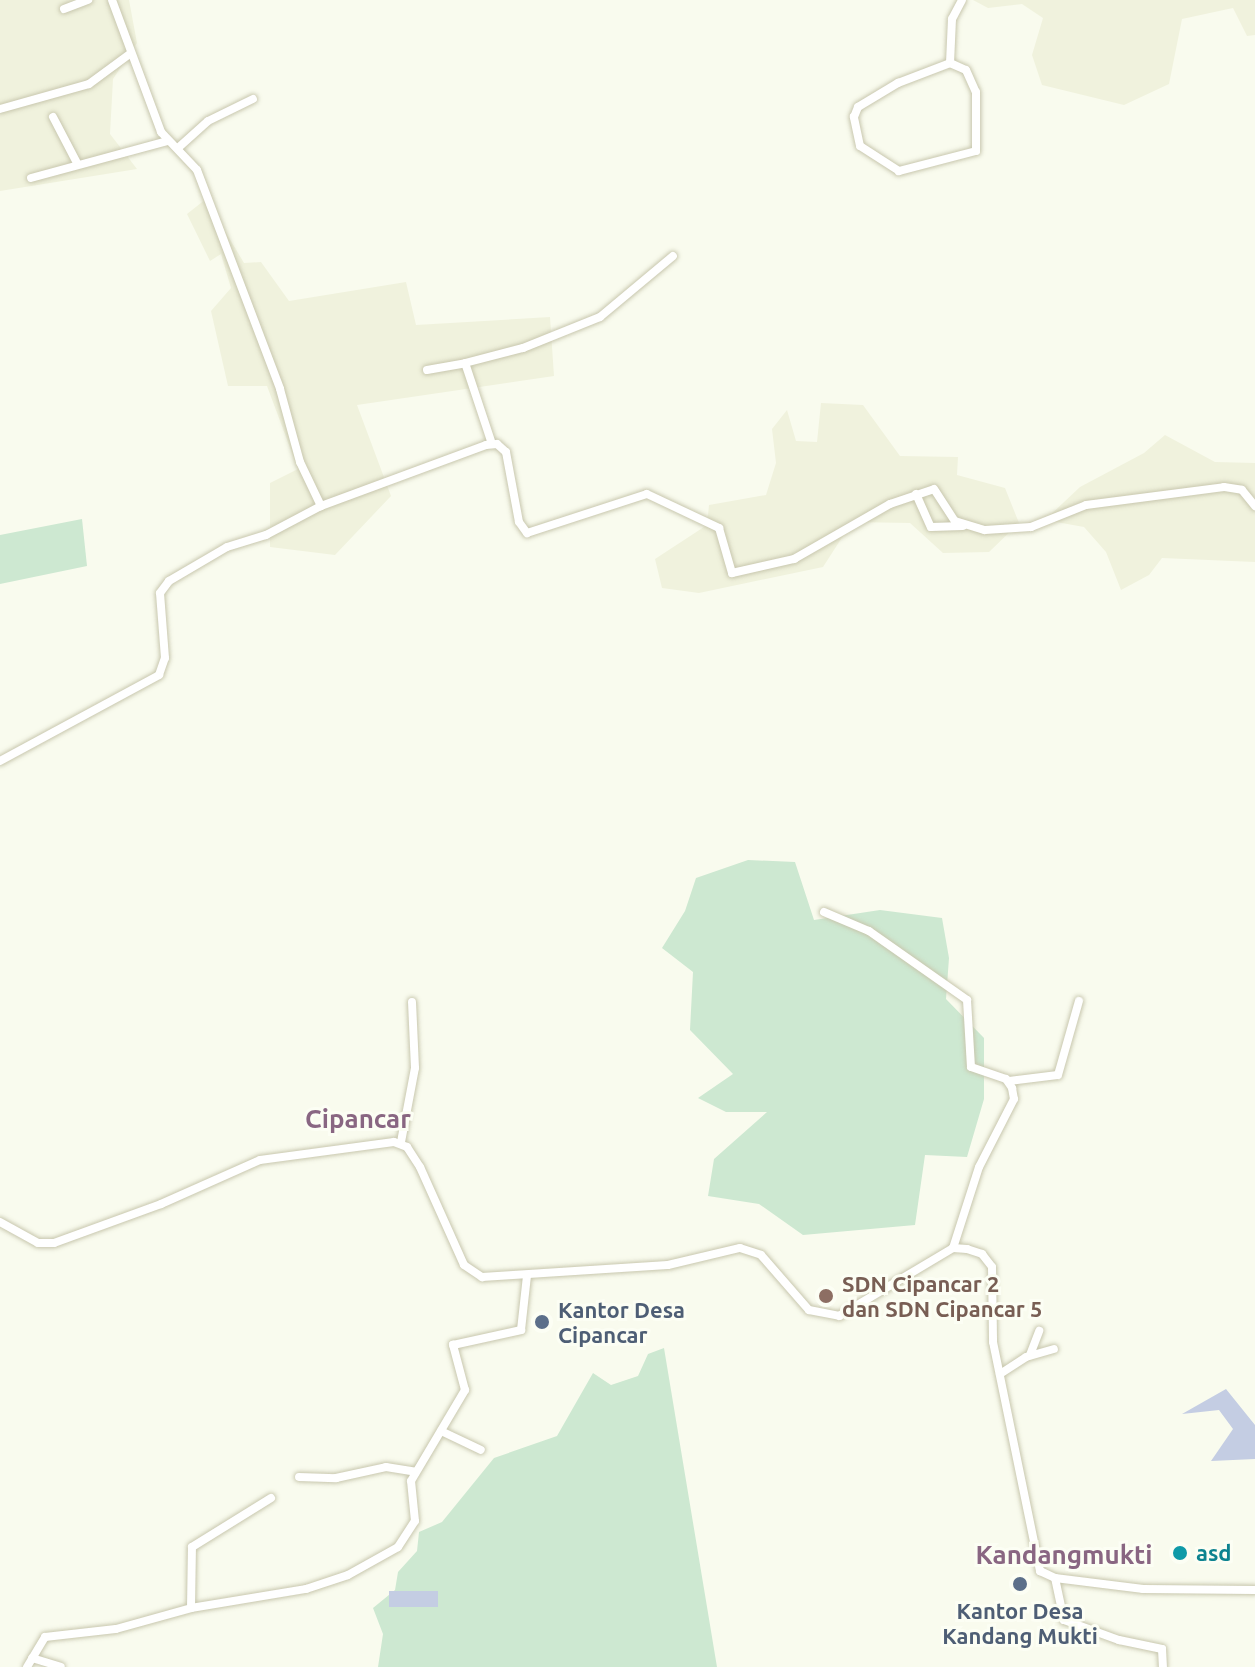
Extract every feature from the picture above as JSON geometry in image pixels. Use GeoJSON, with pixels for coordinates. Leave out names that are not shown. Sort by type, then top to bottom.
{"type":"FeatureCollection","features":[{"type":"Feature","properties":{"kind":"street"},"geometry":{"type":"LineString","coordinates":[[64,9],[88,0]]}},
{"type":"Feature","properties":{"kind":"street"},"geometry":{"type":"LineString","coordinates":[[112,0],[167,141],[178,148],[197,170],[280,389],[300,462],[321,506]]}},
{"type":"Feature","properties":{"kind":"street"},"geometry":{"type":"LineString","coordinates":[[950,63],[952,19],[962,0]]}},
{"type":"Feature","properties":{"kind":"street"},"geometry":{"type":"LineString","coordinates":[[0,109],[89,84],[131,53]]}},
{"type":"Feature","properties":{"kind":"street"},"geometry":{"type":"LineString","coordinates":[[950,63],[966,70],[976,92],[976,151],[899,171],[860,146],[854,117],[858,107],[898,83],[950,63]]}},
{"type":"Feature","properties":{"kind":"street"},"geometry":{"type":"LineString","coordinates":[[178,148],[208,121],[253,99]]}},
{"type":"Feature","properties":{"kind":"street"},"geometry":{"type":"LineString","coordinates":[[53,117],[77,163]]}},
{"type":"Feature","properties":{"kind":"street"},"geometry":{"type":"LineString","coordinates":[[31,178],[167,141]]}},
{"type":"Feature","properties":{"kind":"street"},"geometry":{"type":"LineString","coordinates":[[427,370],[523,348],[600,317],[673,256]]}},
{"type":"Feature","properties":{"kind":"street"},"geometry":{"type":"LineString","coordinates":[[465,363],[492,444],[506,452],[519,522],[527,533],[647,494],[719,528],[732,573],[794,559],[916,494],[936,490],[950,517],[963,526]]}},
{"type":"Feature","properties":{"kind":"street"},"geometry":{"type":"LineString","coordinates":[[0,761],[159,675],[165,658],[163,585],[227,547],[266,535],[321,506],[492,444]]}},
{"type":"Feature","properties":{"kind":"street"},"geometry":{"type":"LineString","coordinates":[[916,494],[931,527],[963,526],[985,530],[1031,527],[1086,505],[1224,487],[1242,490],[1255,506]]}},
{"type":"Feature","properties":{"kind":"street"},"geometry":{"type":"LineString","coordinates":[[824,912],[869,931],[967,1000],[971,1067],[1009,1081],[1058,1075],[1079,1001]]}},
{"type":"Feature","properties":{"kind":"street"},"geometry":{"type":"LineString","coordinates":[[412,1002],[415,1068],[401,1142],[420,1167],[464,1265],[482,1277],[668,1265],[740,1248],[761,1255],[809,1310],[839,1316],[953,1248],[979,1167],[1014,1099],[1009,1081]]}},
{"type":"Feature","properties":{"kind":"street"},"geometry":{"type":"LineString","coordinates":[[0,1222],[38,1243],[54,1243],[161,1204],[260,1160],[401,1142]]}},
{"type":"Feature","properties":{"kind":"street"},"geometry":{"type":"LineString","coordinates":[[953,1248],[982,1254],[992,1267],[993,1342],[1037,1565],[1055,1578],[1143,1589],[1255,1590]]}},
{"type":"Feature","properties":{"kind":"street"},"geometry":{"type":"LineString","coordinates":[[27,1667],[45,1637],[116,1629],[191,1608],[306,1589],[377,1560],[398,1547],[415,1521],[410,1489],[416,1472],[465,1390],[453,1345],[521,1330],[527,1276]]}},
{"type":"Feature","properties":{"kind":"street"},"geometry":{"type":"LineString","coordinates":[[1030,1355],[1039,1331]]}},
{"type":"Feature","properties":{"kind":"street"},"geometry":{"type":"LineString","coordinates":[[1000,1374],[1030,1355],[1054,1349]]}},
{"type":"Feature","properties":{"kind":"street"},"geometry":{"type":"LineString","coordinates":[[441,1431],[481,1450]]}},
{"type":"Feature","properties":{"kind":"street"},"geometry":{"type":"LineString","coordinates":[[299,1477],[336,1478],[386,1467],[416,1472]]}},
{"type":"Feature","properties":{"kind":"street"},"geometry":{"type":"LineString","coordinates":[[191,1608],[192,1547],[271,1498]]}},
{"type":"Feature","properties":{"kind":"street"},"geometry":{"type":"LineString","coordinates":[[1055,1578],[1064,1620],[1119,1640],[1162,1649],[1163,1667]]}},
{"type":"Feature","properties":{"kind":"street"},"geometry":{"type":"LineString","coordinates":[[32,1658],[61,1667]]}},
{"type":"Feature","properties":{"kind":"shaded area"},"geometry":{"type":"Polygon","coordinates":[[[0,0],[129,0],[137,43],[113,79],[110,134],[137,169],[0,191],[0,0]]]}},
{"type":"Feature","properties":{"kind":"shaded area"},"geometry":{"type":"Polygon","coordinates":[[[973,0],[1255,0],[1255,35],[1247,36],[1233,8],[1182,19],[1169,84],[1124,105],[1042,85],[1032,55],[1043,18],[1022,4],[988,8],[973,0]]]}},
{"type":"Feature","properties":{"kind":"shaded area"},"geometry":{"type":"Polygon","coordinates":[[[206,199],[244,263],[261,262],[289,301],[406,282],[416,325],[550,317],[554,376],[357,405],[391,496],[335,555],[270,547],[270,483],[298,469],[267,386],[228,386],[211,311],[231,288],[221,254],[210,261],[187,214],[206,199]]]}},
{"type":"Feature","properties":{"kind":"shaded area"},"geometry":{"type":"Polygon","coordinates":[[[821,403],[863,405],[900,456],[958,457],[957,475],[1005,488],[1019,523],[989,552],[943,553],[910,523],[852,522],[823,567],[699,593],[662,588],[655,559],[707,525],[709,505],[766,495],[776,463],[772,429],[787,410],[796,441],[817,442],[821,403]]]}},
{"type":"Feature","properties":{"kind":"shaded area"},"geometry":{"type":"Polygon","coordinates":[[[1165,435],[1215,462],[1255,463],[1255,562],[1162,558],[1149,575],[1121,590],[1106,552],[1084,527],[1045,520],[1080,487],[1144,453],[1165,435]]]}},
{"type":"Feature","properties":{"kind":"shaded area"},"geometry":{"type":"Polygon","coordinates":[[[82,519],[87,566],[0,584],[0,535],[82,519]]]}},
{"type":"Feature","properties":{"kind":"shaded area"},"geometry":{"type":"Polygon","coordinates":[[[748,860],[795,862],[814,920],[880,910],[942,918],[949,958],[946,999],[984,1038],[984,1099],[967,1157],[925,1155],[915,1225],[803,1235],[759,1204],[708,1196],[714,1159],[767,1112],[726,1112],[698,1098],[733,1074],[690,1030],[693,972],[662,948],[685,911],[696,878],[748,860]]]}},
{"type":"Feature","properties":{"kind":"shaded area"},"geometry":{"type":"Polygon","coordinates":[[[664,1348],[717,1667],[378,1667],[383,1634],[373,1608],[395,1590],[398,1572],[417,1551],[419,1532],[442,1522],[494,1458],[557,1436],[593,1373],[611,1385],[638,1376],[648,1354],[664,1348]]]}},
{"type":"Feature","properties":{"kind":"water"},"geometry":{"type":"Polygon","coordinates":[[[1226,1389],[1255,1425],[1255,1459],[1211,1461],[1233,1429],[1219,1410],[1182,1414],[1226,1389]]]}},
{"type":"Feature","properties":{"kind":"water"},"geometry":{"type":"Polygon","coordinates":[[[389,1591],[438,1591],[438,1607],[389,1607],[389,1591]]]}},
{"type":"Feature","properties":{"kind":"place","name":"SDN Cipancar 2 dan SDN Cipancar 5"},"geometry":{"type":"Point","coordinates":[826,1296]}},
{"type":"Feature","properties":{"kind":"place","name":"Kantor Desa Cipancar"},"geometry":{"type":"Point","coordinates":[542,1322]}},
{"type":"Feature","properties":{"kind":"place","name":"asd"},"geometry":{"type":"Point","coordinates":[1180,1553]}},
{"type":"Feature","properties":{"kind":"place","name":"Kantor Desa Kandang Mukti"},"geometry":{"type":"Point","coordinates":[1020,1584]}},
{"type":"Feature","properties":{"kind":"district","name":"Cipancar"},"geometry":{"type":"Point","coordinates":[358,1119]}},
{"type":"Feature","properties":{"kind":"district","name":"Kandangmukti"},"geometry":{"type":"Point","coordinates":[1064,1555]}}]}
